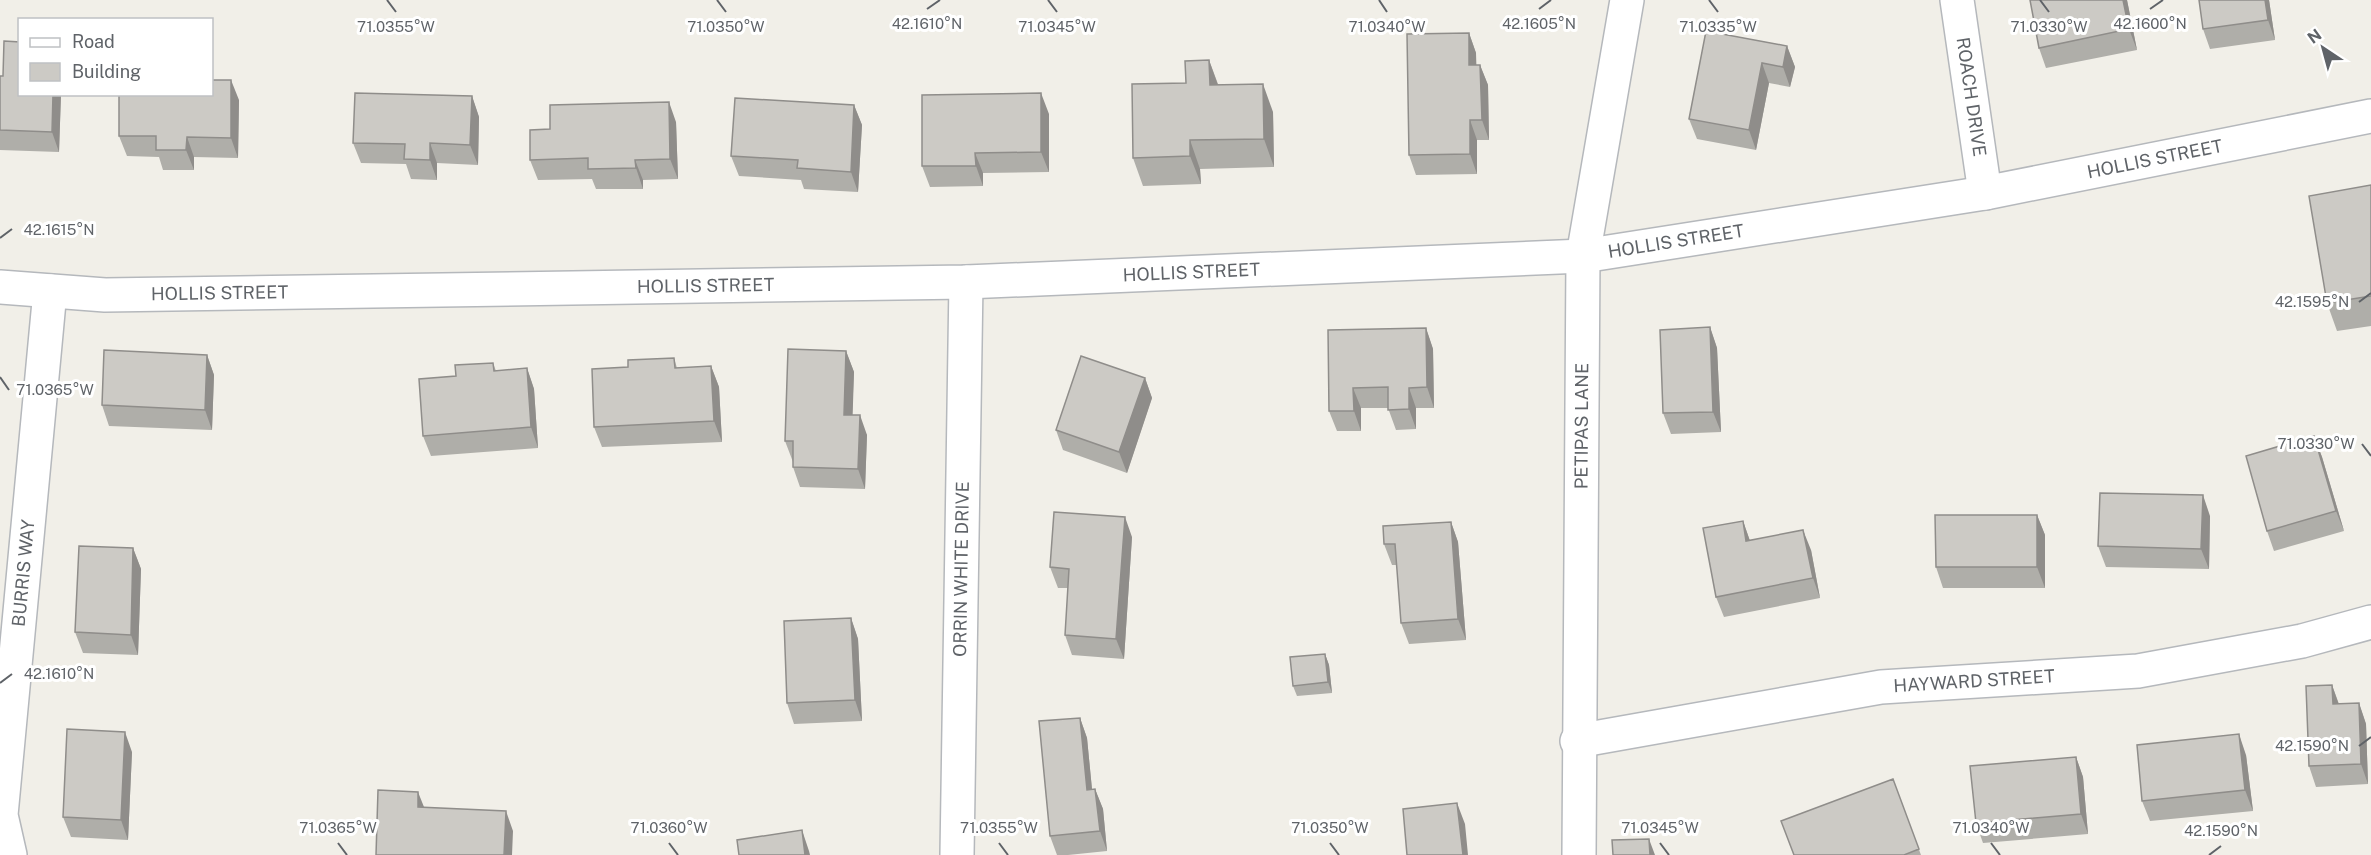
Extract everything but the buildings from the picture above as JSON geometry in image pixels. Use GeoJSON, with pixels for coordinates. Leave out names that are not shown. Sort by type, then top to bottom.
{"type":"FeatureCollection","features":[{"type":"Feature","properties":{"kind":"street","name":"PETIPAS LANE"},"geometry":{"type":"LineString","coordinates":[[1579,855],[1577,741],[1583,256],[1627,0]]}},
{"type":"Feature","properties":{"kind":"street","name":"ROACH DRIVE"},"geometry":{"type":"LineString","coordinates":[[1957,0],[1985,193]]}},
{"type":"Feature","properties":{"kind":"street","name":"HOLLIS STREET"},"geometry":{"type":"LineString","coordinates":[[0,287],[105,295],[966,282],[1583,256],[1985,193],[2371,116]]}},
{"type":"Feature","properties":{"kind":"street","name":"ORRIN WHITE DRIVE"},"geometry":{"type":"LineString","coordinates":[[957,855],[966,282]]}},
{"type":"Feature","properties":{"kind":"street","name":"BURRIS WAY"},"geometry":{"type":"LineString","coordinates":[[10,855],[1,815],[50,291]]}},
{"type":"Feature","properties":{"kind":"street","name":"HAYWARD STREET"},"geometry":{"type":"LineString","coordinates":[[1577,741],[1881,687],[2138,671],[2302,641],[2371,622]]}}]}
